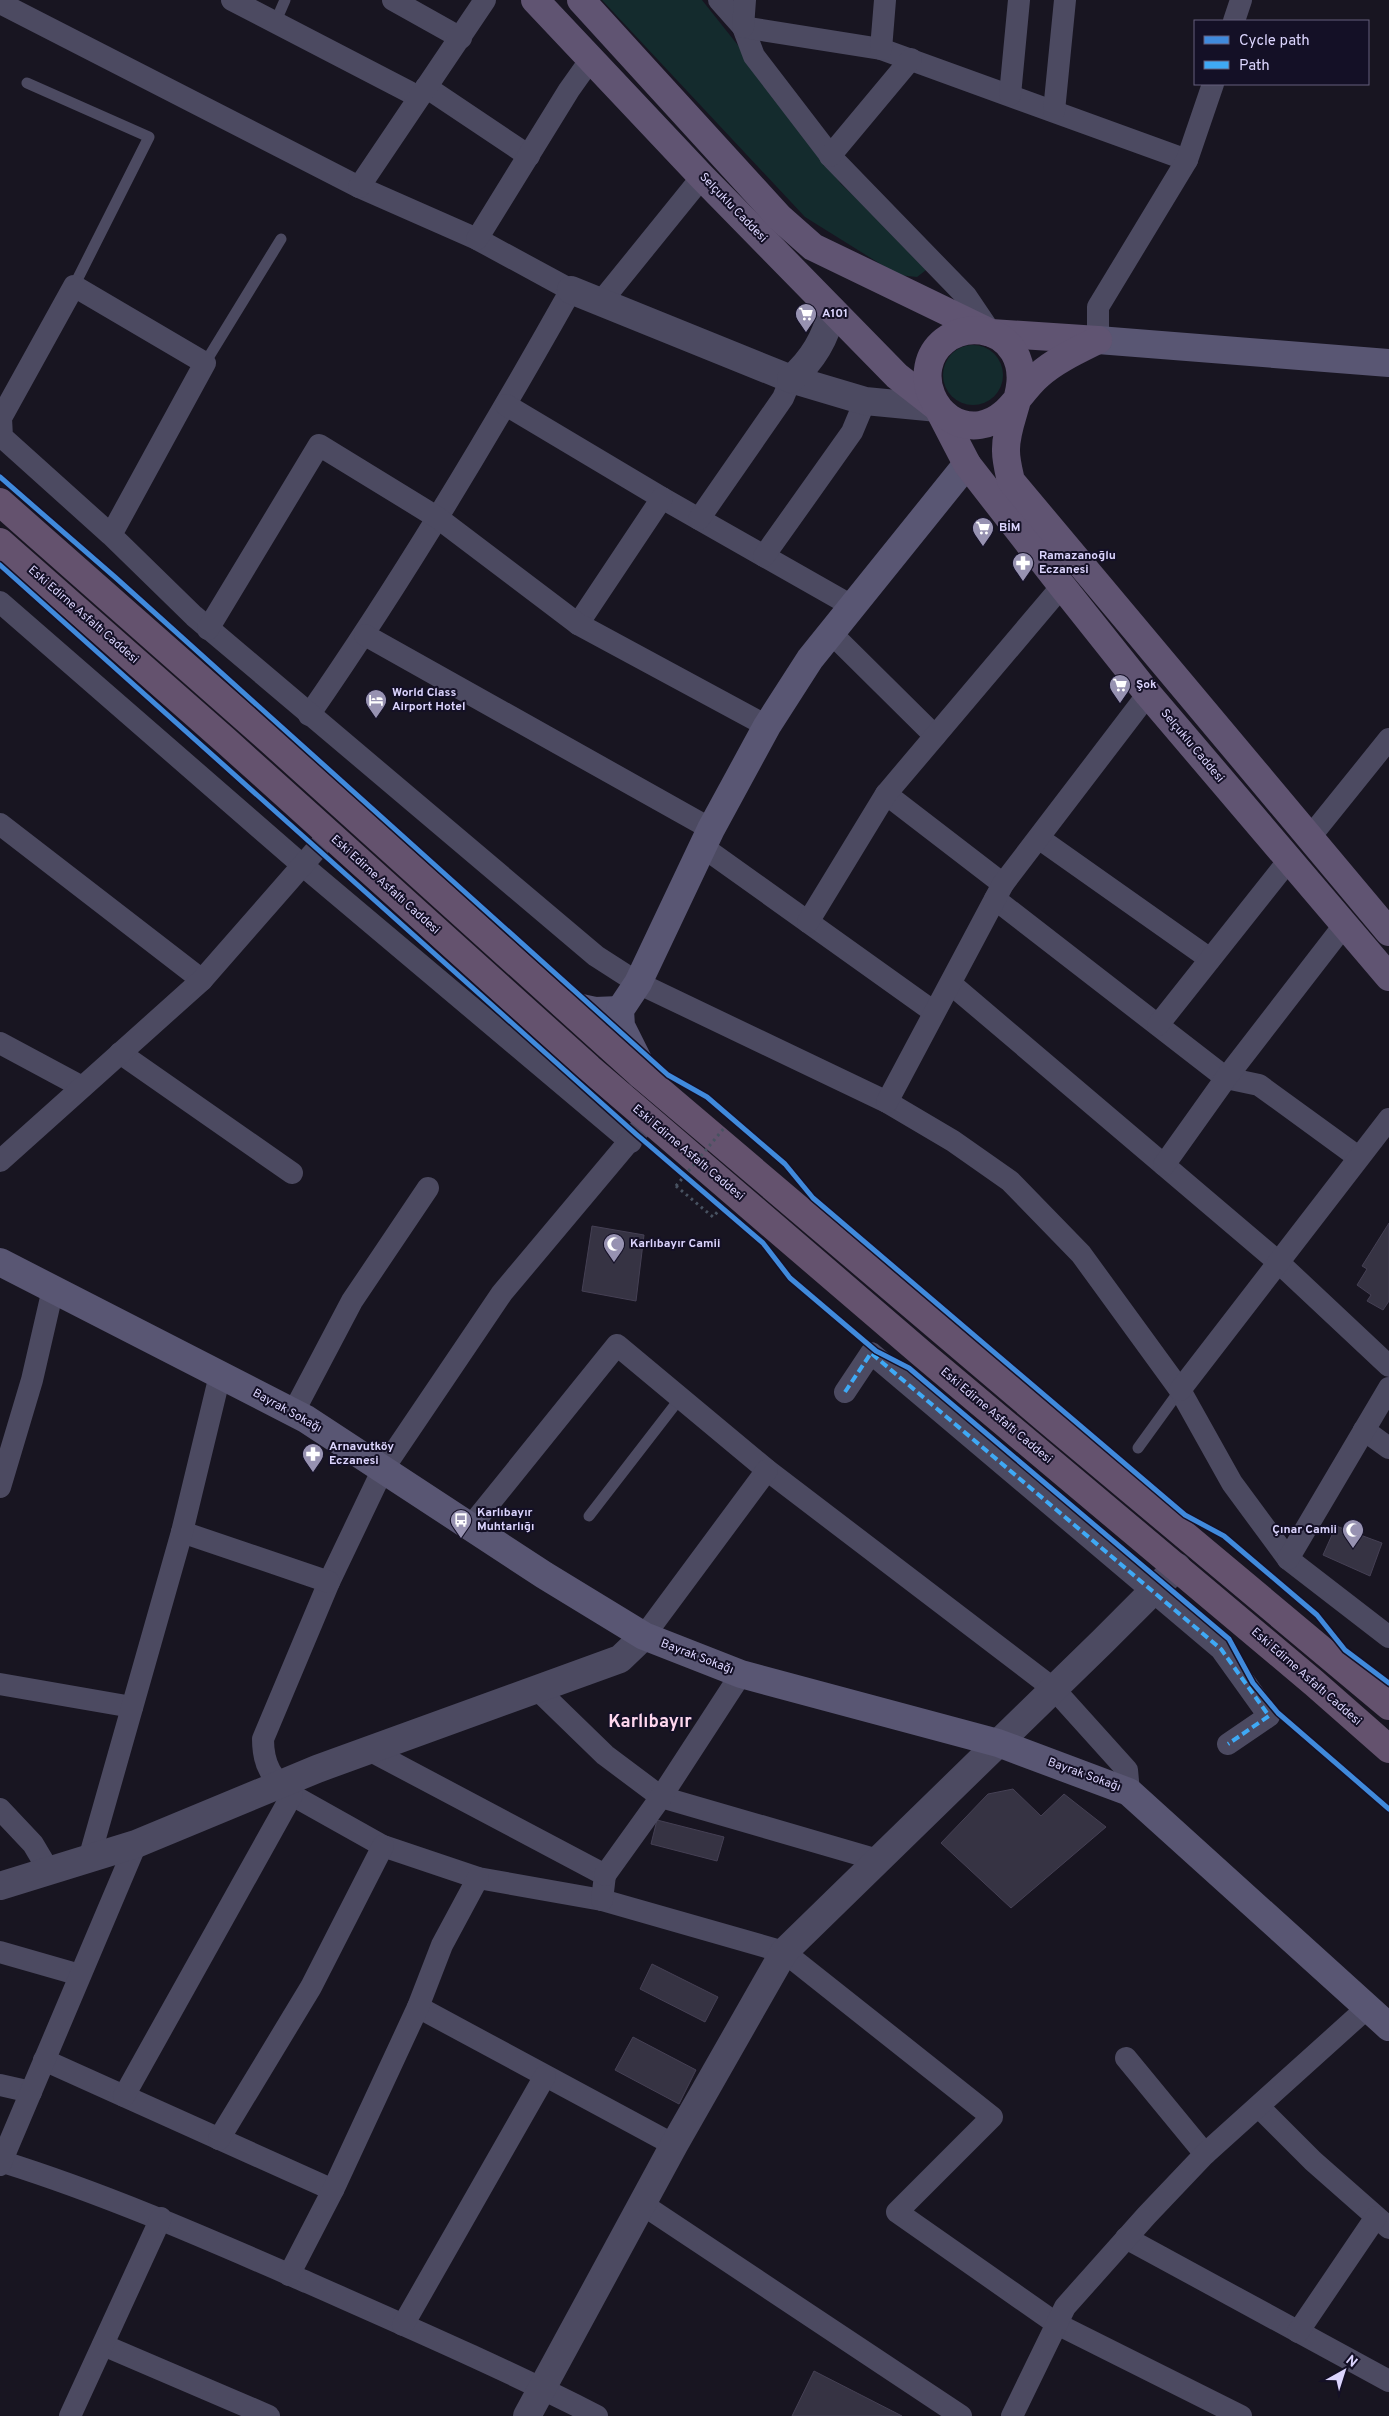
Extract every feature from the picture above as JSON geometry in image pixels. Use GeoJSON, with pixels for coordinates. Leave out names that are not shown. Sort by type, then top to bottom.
{"type":"FeatureCollection","features":[{"type":"Feature","properties":{"kind":"highway"},"geometry":{"type":"LineString","coordinates":[[0,502],[272,742],[642,1075],[1046,1419],[1389,1706]]}},
{"type":"Feature","properties":{"kind":"highway","name":"Eski Edirne Asfaltı Caddesi"},"geometry":{"type":"LineString","coordinates":[[0,542],[648,1120],[1177,1567],[1389,1749]]}},
{"type":"Feature","properties":{"kind":"main road","name":"Selçuklu Caddesi"},"geometry":{"type":"LineString","coordinates":[[535,0],[702,177],[897,376],[948,417],[962,423],[979,425],[994,420],[1008,411],[1038,375],[1058,361],[1098,340]]}},
{"type":"Feature","properties":{"kind":"main road"},"geometry":{"type":"LineString","coordinates":[[581,0],[779,217],[813,247],[1004,340],[1013,351],[1020,366],[1022,382],[1006,451],[1011,481],[1389,932]]}},
{"type":"Feature","properties":{"kind":"main road","name":"Selçuklu Caddesi"},"geometry":{"type":"LineString","coordinates":[[1098,340],[991,333],[978,330],[963,331],[950,336],[939,345],[930,359],[927,374],[928,391],[967,464],[1062,586],[1148,694],[1346,924],[1389,977]]}},
{"type":"Feature","properties":{"kind":"main road"},"geometry":{"type":"LineString","coordinates":[[1098,340],[1389,363]]}},
{"type":"Feature","properties":{"kind":"main road"},"geometry":{"type":"LineString","coordinates":[[642,1075],[638,1060],[621,1026],[620,1010],[638,983],[707,838],[767,726],[810,659],[967,464]]}},
{"type":"Feature","properties":{"kind":"main road"},"geometry":{"type":"LineString","coordinates":[[563,1004],[595,1011],[620,1010]]}},
{"type":"Feature","properties":{"kind":"main road","name":"Bayrak Sokağı"},"geometry":{"type":"LineString","coordinates":[[0,1262],[293,1413],[644,1636],[741,1674],[998,1743],[1129,1792],[1389,2027]]}},
{"type":"Feature","properties":{"kind":"street"},"geometry":{"type":"LineString","coordinates":[[232,0],[275,23],[422,92],[529,156]]}},
{"type":"Feature","properties":{"kind":"street"},"geometry":{"type":"LineString","coordinates":[[393,0],[461,38]]}},
{"type":"Feature","properties":{"kind":"street"},"geometry":{"type":"LineString","coordinates":[[359,187],[485,0]]}},
{"type":"Feature","properties":{"kind":"street"},"geometry":{"type":"LineString","coordinates":[[719,0],[743,28],[754,56],[830,156],[966,296],[991,333]]}},
{"type":"Feature","properties":{"kind":"street"},"geometry":{"type":"LineString","coordinates":[[743,28],[746,0]]}},
{"type":"Feature","properties":{"kind":"street"},"geometry":{"type":"LineString","coordinates":[[881,49],[885,0]]}},
{"type":"Feature","properties":{"kind":"street"},"geometry":{"type":"LineString","coordinates":[[1010,95],[1019,0]]}},
{"type":"Feature","properties":{"kind":"street"},"geometry":{"type":"LineString","coordinates":[[1054,111],[1065,0]]}},
{"type":"Feature","properties":{"kind":"street"},"geometry":{"type":"LineString","coordinates":[[1234,20],[1241,0]]}},
{"type":"Feature","properties":{"kind":"street"},"geometry":{"type":"LineString","coordinates":[[0,4],[359,187],[477,239],[571,290],[600,303],[790,379],[865,401],[938,408]]}},
{"type":"Feature","properties":{"kind":"street"},"geometry":{"type":"LineString","coordinates":[[743,28],[881,49],[1187,160]]}},
{"type":"Feature","properties":{"kind":"street"},"geometry":{"type":"LineString","coordinates":[[477,239],[591,59]]}},
{"type":"Feature","properties":{"kind":"street"},"geometry":{"type":"LineString","coordinates":[[830,156],[911,59]]}},
{"type":"Feature","properties":{"kind":"street"},"geometry":{"type":"LineString","coordinates":[[1098,340],[1098,307],[1187,160],[1213,85]]}},
{"type":"Feature","properties":{"kind":"street"},"geometry":{"type":"LineString","coordinates":[[600,303],[702,177]]}},
{"type":"Feature","properties":{"kind":"street"},"geometry":{"type":"LineString","coordinates":[[112,535],[205,363],[74,286],[1,418],[2,437],[112,535],[208,629],[596,956],[638,983],[887,1102],[953,1141],[1010,1181],[1081,1254],[1180,1390],[1232,1483],[1288,1559],[1389,1637]]}},
{"type":"Feature","properties":{"kind":"street"},"geometry":{"type":"LineString","coordinates":[[309,715],[365,635],[438,518],[506,405],[571,290]]}},
{"type":"Feature","properties":{"kind":"street"},"geometry":{"type":"LineString","coordinates":[[699,519],[783,398],[790,379],[807,365],[828,330],[832,310]]}},
{"type":"Feature","properties":{"kind":"street"},"geometry":{"type":"LineString","coordinates":[[764,556],[852,432],[865,401]]}},
{"type":"Feature","properties":{"kind":"street"},"geometry":{"type":"LineString","coordinates":[[506,405],[662,498],[852,606]]}},
{"type":"Feature","properties":{"kind":"street"},"geometry":{"type":"LineString","coordinates":[[208,629],[319,445],[438,518],[578,624],[767,726]]}},
{"type":"Feature","properties":{"kind":"street"},"geometry":{"type":"LineString","coordinates":[[578,624],[662,498]]}},
{"type":"Feature","properties":{"kind":"street"},"geometry":{"type":"LineString","coordinates":[[808,922],[886,794],[1062,586]]}},
{"type":"Feature","properties":{"kind":"street"},"geometry":{"type":"LineString","coordinates":[[0,602],[301,864],[631,1142]]}},
{"type":"Feature","properties":{"kind":"street"},"geometry":{"type":"LineString","coordinates":[[831,633],[935,736]]}},
{"type":"Feature","properties":{"kind":"street"},"geometry":{"type":"LineString","coordinates":[[365,635],[707,838],[808,922],[934,1012]]}},
{"type":"Feature","properties":{"kind":"street"},"geometry":{"type":"LineString","coordinates":[[887,1102],[999,892],[1148,694]]}},
{"type":"Feature","properties":{"kind":"street"},"geometry":{"type":"LineString","coordinates":[[1310,837],[1389,739]]}},
{"type":"Feature","properties":{"kind":"street"},"geometry":{"type":"LineString","coordinates":[[886,794],[999,892],[1158,1025],[1226,1078],[1259,1084],[1358,1157]]}},
{"type":"Feature","properties":{"kind":"street"},"geometry":{"type":"LineString","coordinates":[[0,824],[202,980]]}},
{"type":"Feature","properties":{"kind":"street"},"geometry":{"type":"LineString","coordinates":[[0,1161],[202,980],[301,864],[329,835]]}},
{"type":"Feature","properties":{"kind":"street"},"geometry":{"type":"LineString","coordinates":[[1040,839],[1210,959]]}},
{"type":"Feature","properties":{"kind":"street"},"geometry":{"type":"LineString","coordinates":[[1158,1025],[1289,860]]}},
{"type":"Feature","properties":{"kind":"street"},"geometry":{"type":"LineString","coordinates":[[1164,1165],[1226,1078],[1346,924]]}},
{"type":"Feature","properties":{"kind":"street"},"geometry":{"type":"LineString","coordinates":[[951,984],[1277,1262],[1389,1366]]}},
{"type":"Feature","properties":{"kind":"street"},"geometry":{"type":"LineString","coordinates":[[0,1043],[82,1087]]}},
{"type":"Feature","properties":{"kind":"street"},"geometry":{"type":"LineString","coordinates":[[120,1052],[292,1173]]}},
{"type":"Feature","properties":{"kind":"street"},"geometry":{"type":"LineString","coordinates":[[1180,1390],[1389,1119]]}},
{"type":"Feature","properties":{"kind":"street"},"geometry":{"type":"LineString","coordinates":[[648,1120],[502,1293],[383,1469],[329,1582],[263,1739],[266,1765],[286,1790],[383,1846],[478,1878],[602,1900],[784,1952],[992,2117],[897,2212],[1057,2324],[1241,2416]]}},
{"type":"Feature","properties":{"kind":"street"},"geometry":{"type":"LineString","coordinates":[[293,1413],[352,1301],[428,1188]]}},
{"type":"Feature","properties":{"kind":"street"},"geometry":{"type":"LineString","coordinates":[[0,1487],[32,1380],[53,1289]]}},
{"type":"Feature","properties":{"kind":"street"},"geometry":{"type":"LineString","coordinates":[[471,1526],[617,1345],[767,1470],[1054,1689],[1127,1770],[1129,1792]]}},
{"type":"Feature","properties":{"kind":"street"},"geometry":{"type":"LineString","coordinates":[[845,1392],[872,1354],[1221,1649],[1269,1716],[1228,1744]]}},
{"type":"Feature","properties":{"kind":"street"},"geometry":{"type":"LineString","coordinates":[[89,1859],[182,1532],[220,1375]]}},
{"type":"Feature","properties":{"kind":"street"},"geometry":{"type":"LineString","coordinates":[[1288,1559],[1389,1388]]}},
{"type":"Feature","properties":{"kind":"street"},"geometry":{"type":"LineString","coordinates":[[1364,1430],[1389,1448]]}},
{"type":"Feature","properties":{"kind":"street"},"geometry":{"type":"LineString","coordinates":[[0,1886],[136,1844],[286,1790],[371,1751],[536,1688],[620,1660],[644,1636],[767,1470]]}},
{"type":"Feature","properties":{"kind":"street"},"geometry":{"type":"LineString","coordinates":[[182,1532],[329,1582]]}},
{"type":"Feature","properties":{"kind":"street"},"geometry":{"type":"LineString","coordinates":[[527,2416],[674,2145],[784,1952],[1177,1567]]}},
{"type":"Feature","properties":{"kind":"street"},"geometry":{"type":"LineString","coordinates":[[602,1900],[605,1875],[661,1797],[741,1674]]}},
{"type":"Feature","properties":{"kind":"street"},"geometry":{"type":"LineString","coordinates":[[0,1684],[132,1707]]}},
{"type":"Feature","properties":{"kind":"street"},"geometry":{"type":"LineString","coordinates":[[536,1688],[605,1755],[661,1797],[878,1860]]}},
{"type":"Feature","properties":{"kind":"street"},"geometry":{"type":"LineString","coordinates":[[371,1751],[605,1875]]}},
{"type":"Feature","properties":{"kind":"street"},"geometry":{"type":"LineString","coordinates":[[124,2096],[286,1790]]}},
{"type":"Feature","properties":{"kind":"street"},"geometry":{"type":"LineString","coordinates":[[0,1809],[33,1844],[49,1871]]}},
{"type":"Feature","properties":{"kind":"street"},"geometry":{"type":"LineString","coordinates":[[136,1844],[0,2162],[161,2218],[542,2388],[597,2416]]}},
{"type":"Feature","properties":{"kind":"street"},"geometry":{"type":"LineString","coordinates":[[219,2139],[311,1986],[383,1846]]}},
{"type":"Feature","properties":{"kind":"street"},"geometry":{"type":"LineString","coordinates":[[289,2275],[334,2190],[418,2006],[442,1945],[478,1878]]}},
{"type":"Feature","properties":{"kind":"street"},"geometry":{"type":"LineString","coordinates":[[0,1952],[80,1975]]}},
{"type":"Feature","properties":{"kind":"street"},"geometry":{"type":"LineString","coordinates":[[418,2006],[674,2145]]}},
{"type":"Feature","properties":{"kind":"street"},"geometry":{"type":"LineString","coordinates":[[1012,2416],[1065,2307],[1126,2238],[1205,2154],[1367,2008]]}},
{"type":"Feature","properties":{"kind":"street"},"geometry":{"type":"LineString","coordinates":[[1126,2058],[1205,2154]]}},
{"type":"Feature","properties":{"kind":"street"},"geometry":{"type":"LineString","coordinates":[[44,2060],[334,2190]]}},
{"type":"Feature","properties":{"kind":"street"},"geometry":{"type":"LineString","coordinates":[[403,2325],[545,2076]]}},
{"type":"Feature","properties":{"kind":"street"},"geometry":{"type":"LineString","coordinates":[[0,2085],[31,2092]]}},
{"type":"Feature","properties":{"kind":"street"},"geometry":{"type":"LineString","coordinates":[[1259,2107],[1313,2161],[1382,2222],[1298,2332]]}},
{"type":"Feature","properties":{"kind":"street"},"geometry":{"type":"LineString","coordinates":[[642,2204],[961,2416]]}},
{"type":"Feature","properties":{"kind":"street"},"geometry":{"type":"LineString","coordinates":[[70,2416],[161,2218]]}},
{"type":"Feature","properties":{"kind":"street"},"geometry":{"type":"LineString","coordinates":[[1126,2238],[1389,2381]]}},
{"type":"Feature","properties":{"kind":"street"},"geometry":{"type":"LineString","coordinates":[[103,2345],[270,2416]]}},
{"type":"Feature","properties":{"kind":"lane"},"geometry":{"type":"LineString","coordinates":[[275,23],[285,0]]}},
{"type":"Feature","properties":{"kind":"lane"},"geometry":{"type":"LineString","coordinates":[[27,83],[149,137],[74,286]]}},
{"type":"Feature","properties":{"kind":"lane"},"geometry":{"type":"LineString","coordinates":[[205,363],[281,240]]}},
{"type":"Feature","properties":{"kind":"lane"},"geometry":{"type":"LineString","coordinates":[[1138,1448],[1180,1390]]}},
{"type":"Feature","properties":{"kind":"lane"},"geometry":{"type":"LineString","coordinates":[[589,1516],[681,1397]]}},
{"type":"Feature","properties":{"kind":"path"},"geometry":{"type":"LineString","coordinates":[[721,1208],[713,1217],[676,1186],[725,1127]]}},
{"type":"Feature","properties":{"kind":"path"},"geometry":{"type":"LineString","coordinates":[[679,1171],[693,1183]]}},
{"type":"Feature","properties":{"kind":"path"},"geometry":{"type":"LineString","coordinates":[[714,1201],[728,1214]]}},
{"type":"Feature","properties":{"kind":"green space"},"geometry":{"type":"Polygon","coordinates":[[[602,0],[702,0],[756,68],[841,184],[930,267],[917,277],[898,275],[805,217],[602,0]]]}},
{"type":"Feature","properties":{"kind":"green space"},"geometry":{"type":"Polygon","coordinates":[[[973,345],[989,350],[994,354],[998,359],[1003,375],[998,391],[994,396],[989,400],[973,405],[957,400],[952,396],[948,391],[943,375],[948,359],[952,354],[957,350],[973,345]]]}},
{"type":"Feature","properties":{"kind":"building"},"geometry":{"type":"Polygon","coordinates":[[[1389,1223],[1389,1301],[1383,1310],[1367,1301],[1371,1295],[1357,1285],[1367,1269],[1362,1266],[1389,1223]]]}},
{"type":"Feature","properties":{"kind":"building","name":"Karlıbayır Camii"},"geometry":{"type":"Polygon","coordinates":[[[592,1226],[644,1235],[636,1301],[582,1291],[592,1226]]]}},
{"type":"Feature","properties":{"kind":"building","name":"Çınar Camii"},"geometry":{"type":"Polygon","coordinates":[[[1336,1526],[1382,1543],[1370,1576],[1323,1555],[1336,1526]]]}},
{"type":"Feature","properties":{"kind":"building"},"geometry":{"type":"Polygon","coordinates":[[[1013,1789],[1041,1816],[1064,1794],[1106,1827],[1011,1908],[941,1843],[988,1794],[1013,1789]]]}},
{"type":"Feature","properties":{"kind":"building"},"geometry":{"type":"Polygon","coordinates":[[[657,1820],[724,1837],[717,1861],[651,1844],[657,1820]]]}},
{"type":"Feature","properties":{"kind":"building"},"geometry":{"type":"Polygon","coordinates":[[[652,1964],[718,1997],[705,2022],[640,1989],[652,1964]]]}},
{"type":"Feature","properties":{"kind":"building"},"geometry":{"type":"Polygon","coordinates":[[[633,2037],[696,2070],[679,2104],[615,2070],[633,2037]]]}},
{"type":"Feature","properties":{"kind":"building"},"geometry":{"type":"Polygon","coordinates":[[[814,2371],[902,2416],[792,2416],[814,2371]]]}},
{"type":"Feature","properties":{"kind":"marked path"},"geometry":{"type":"LineString","coordinates":[[845,1392],[871,1353],[1221,1649],[1269,1716],[1228,1744]]}},
{"type":"Feature","properties":{"kind":"cycle path"},"geometry":{"type":"LineString","coordinates":[[0,477],[116,578],[668,1075],[707,1097],[785,1164],[813,1198],[1185,1515],[1224,1536],[1317,1615],[1345,1650],[1389,1683]]}},
{"type":"Feature","properties":{"kind":"cycle path"},"geometry":{"type":"LineString","coordinates":[[0,565],[636,1134],[763,1243],[790,1278],[876,1351],[909,1368],[1229,1639],[1253,1683],[1278,1713],[1389,1809]]}},
{"type":"Feature","properties":{"kind":"place","name":"A101"},"geometry":{"type":"Point","coordinates":[806,333]}},
{"type":"Feature","properties":{"kind":"place","name":"BİM"},"geometry":{"type":"Point","coordinates":[983,547]}},
{"type":"Feature","properties":{"kind":"place","name":"Ramazanoğlu Eczanesi"},"geometry":{"type":"Point","coordinates":[1023,582]}},
{"type":"Feature","properties":{"kind":"place","name":"Şok"},"geometry":{"type":"Point","coordinates":[1120,704]}},
{"type":"Feature","properties":{"kind":"place","name":"World Class Airport Hotel"},"geometry":{"type":"Point","coordinates":[376,719]}},
{"type":"Feature","properties":{"kind":"place","name":"Karlıbayır Camii"},"geometry":{"type":"Point","coordinates":[614,1263]}},
{"type":"Feature","properties":{"kind":"place","name":"Arnavutköy Eczanesi"},"geometry":{"type":"Point","coordinates":[313,1473]}},
{"type":"Feature","properties":{"kind":"place","name":"Karlıbayır Muhtarlığı"},"geometry":{"type":"Point","coordinates":[461,1539]}},
{"type":"Feature","properties":{"kind":"place","name":"Çınar Camii"},"geometry":{"type":"Point","coordinates":[1353,1549]}},
{"type":"Feature","properties":{"kind":"district","name":"Karlıbayır"},"geometry":{"type":"Point","coordinates":[650,1722]}}]}
